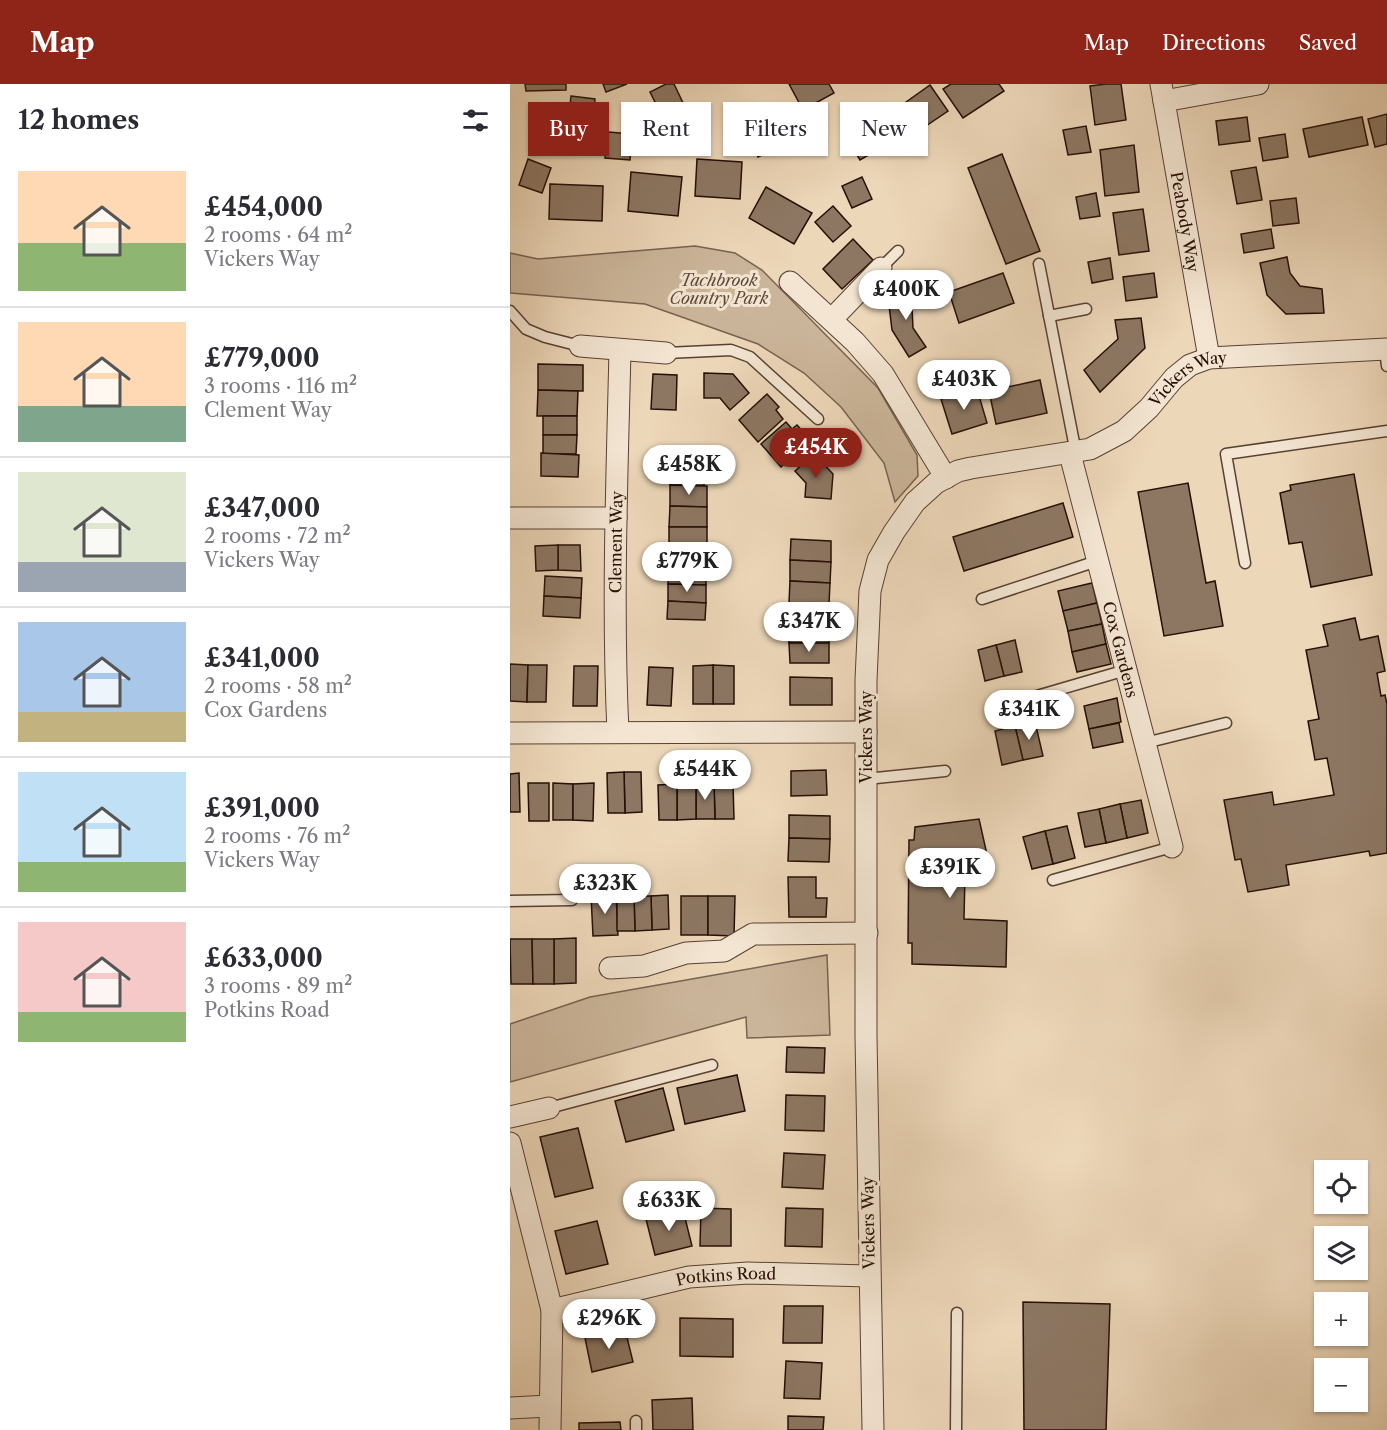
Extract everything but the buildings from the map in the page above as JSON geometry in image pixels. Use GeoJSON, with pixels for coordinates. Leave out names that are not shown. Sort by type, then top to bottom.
{"type":"FeatureCollection","features":[{"type":"Feature","properties":{"kind":"street"},"geometry":{"type":"LineString","coordinates":[[1162,93],[1258,84]]}},
{"type":"Feature","properties":{"kind":"street","name":"Peabody Way"},"geometry":{"type":"LineString","coordinates":[[1162,93],[1209,358]]}},
{"type":"Feature","properties":{"kind":"street"},"geometry":{"type":"LineString","coordinates":[[832,319],[881,268]]}},
{"type":"Feature","properties":{"kind":"street"},"geometry":{"type":"LineString","coordinates":[[790,282],[832,319],[883,374],[946,478]]}},
{"type":"Feature","properties":{"kind":"street"},"geometry":{"type":"LineString","coordinates":[[580,346],[666,353]]}},
{"type":"Feature","properties":{"kind":"street","name":"Clement Way"},"geometry":{"type":"LineString","coordinates":[[618,732],[615,675],[620,350]]}},
{"type":"Feature","properties":{"kind":"street","name":"Vickers Way"},"geometry":{"type":"LineString","coordinates":[[873,1430],[866,1036],[866,681],[870,591],[878,560],[915,502],[936,483],[958,471],[996,463],[1090,450],[1124,431],[1149,408],[1174,378],[1190,365],[1209,358],[1386,354]]}},
{"type":"Feature","properties":{"kind":"street","name":"Cox Gardens"},"geometry":{"type":"LineString","coordinates":[[1073,453],[1097,561],[1173,847]]}},
{"type":"Feature","properties":{"kind":"street"},"geometry":{"type":"LineString","coordinates":[[510,518],[616,518]]}},
{"type":"Feature","properties":{"kind":"street"},"geometry":{"type":"LineString","coordinates":[[510,733],[866,732]]}},
{"type":"Feature","properties":{"kind":"street"},"geometry":{"type":"LineString","coordinates":[[610,968],[644,966],[686,953],[724,951],[753,934],[867,933]]}},
{"type":"Feature","properties":{"kind":"street"},"geometry":{"type":"LineString","coordinates":[[510,1117],[549,1108]]}},
{"type":"Feature","properties":{"kind":"street"},"geometry":{"type":"LineString","coordinates":[[510,1143],[552,1310],[550,1430]]}},
{"type":"Feature","properties":{"kind":"street","name":"Potkins Road"},"geometry":{"type":"LineString","coordinates":[[552,1310],[689,1277],[748,1273],[869,1276]]}},
{"type":"Feature","properties":{"kind":"street"},"geometry":{"type":"LineString","coordinates":[[510,1408],[549,1406]]}},
{"type":"Feature","properties":{"kind":"lane"},"geometry":{"type":"LineString","coordinates":[[881,268],[898,251]]}},
{"type":"Feature","properties":{"kind":"lane"},"geometry":{"type":"LineString","coordinates":[[1039,264],[1073,453]]}},
{"type":"Feature","properties":{"kind":"lane"},"geometry":{"type":"LineString","coordinates":[[1049,316],[1086,309]]}},
{"type":"Feature","properties":{"kind":"lane"},"geometry":{"type":"LineString","coordinates":[[510,311],[526,329],[545,337],[580,346]]}},
{"type":"Feature","properties":{"kind":"lane"},"geometry":{"type":"LineString","coordinates":[[666,353],[731,350],[750,357],[818,418]]}},
{"type":"Feature","properties":{"kind":"lane"},"geometry":{"type":"LineString","coordinates":[[1245,563],[1227,454],[1387,432]]}},
{"type":"Feature","properties":{"kind":"lane"},"geometry":{"type":"LineString","coordinates":[[982,599],[1097,561]]}},
{"type":"Feature","properties":{"kind":"lane"},"geometry":{"type":"LineString","coordinates":[[1005,705],[1126,670]]}},
{"type":"Feature","properties":{"kind":"lane"},"geometry":{"type":"LineString","coordinates":[[1145,743],[1226,723]]}},
{"type":"Feature","properties":{"kind":"lane"},"geometry":{"type":"LineString","coordinates":[[866,779],[945,771]]}},
{"type":"Feature","properties":{"kind":"lane"},"geometry":{"type":"LineString","coordinates":[[1053,880],[1173,847]]}},
{"type":"Feature","properties":{"kind":"lane"},"geometry":{"type":"LineString","coordinates":[[510,902],[572,900]]}},
{"type":"Feature","properties":{"kind":"lane"},"geometry":{"type":"LineString","coordinates":[[549,1108],[712,1065]]}},
{"type":"Feature","properties":{"kind":"lane"},"geometry":{"type":"LineString","coordinates":[[956,1430],[957,1313]]}},
{"type":"Feature","properties":{"kind":"green space","name":"Tachbrook Country Park"},"geometry":{"type":"Polygon","coordinates":[[[695,246],[735,253],[762,270],[878,388],[917,455],[918,476],[895,502],[884,463],[841,407],[804,373],[758,344],[645,304],[510,293],[510,253],[538,259],[695,246]]]}},
{"type":"Feature","properties":{"kind":"green space"},"geometry":{"type":"Polygon","coordinates":[[[827,955],[830,1035],[747,1038],[746,1017],[510,1082],[510,1024],[590,997],[827,955]]]}}]}
